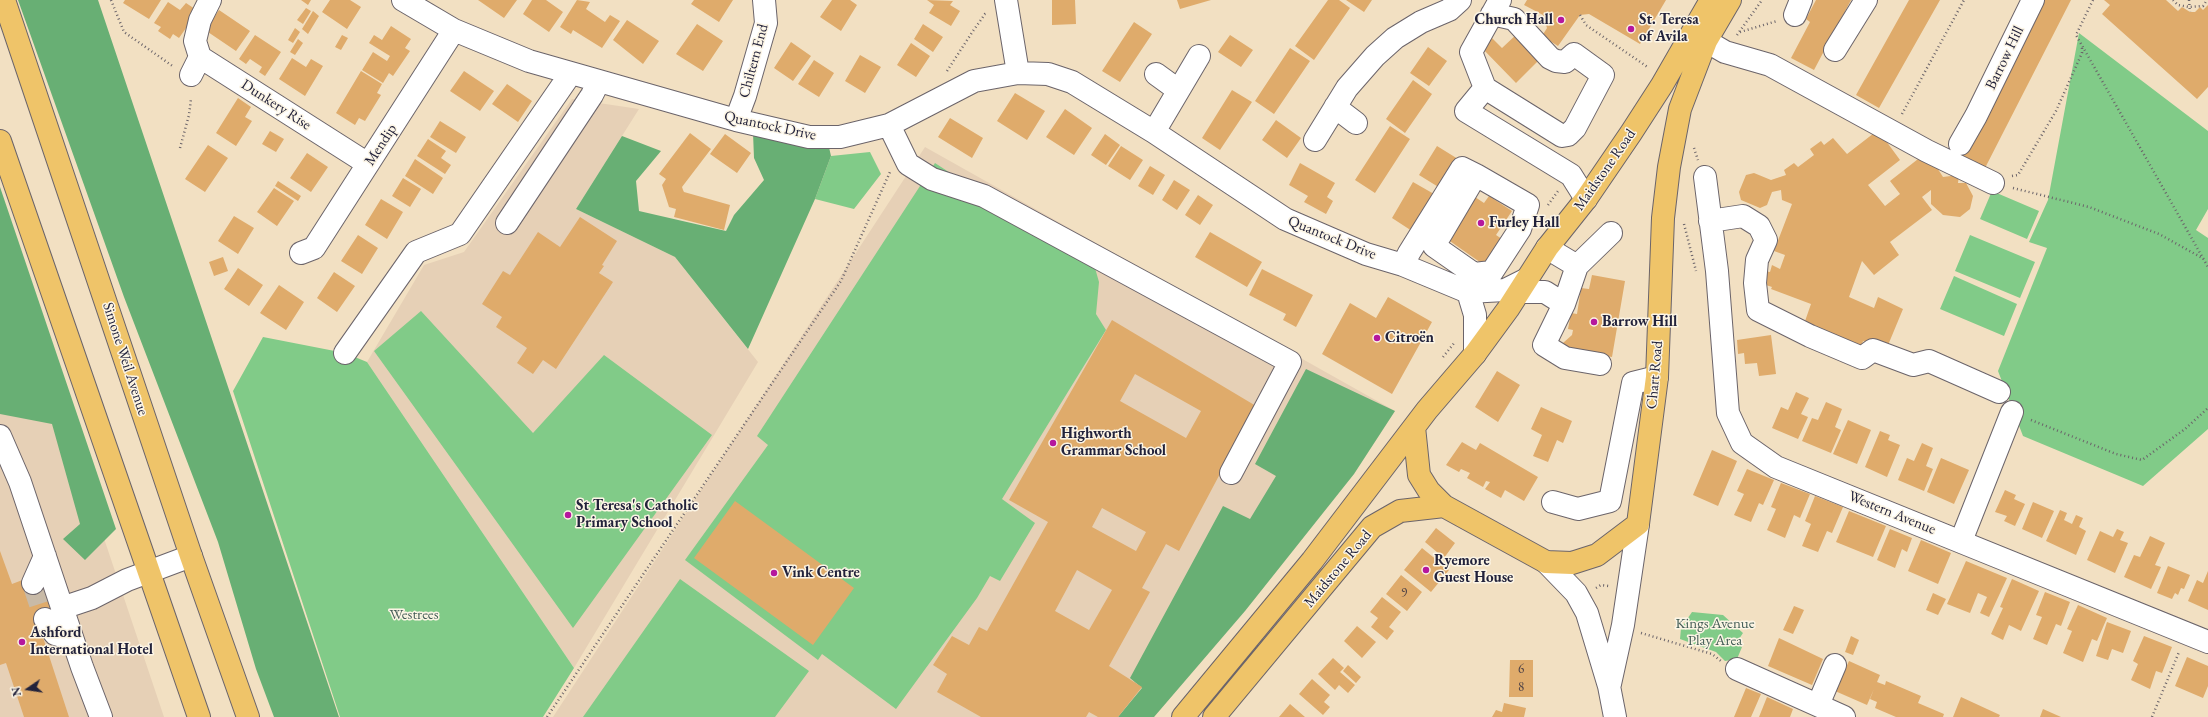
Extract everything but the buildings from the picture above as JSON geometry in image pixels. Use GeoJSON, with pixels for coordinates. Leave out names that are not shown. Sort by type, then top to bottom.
{"type":"FeatureCollection","features":[{"type":"Feature","properties":{"kind":"main road","name":"Simone Weil Avenue"},"geometry":{"type":"LineString","coordinates":[[4,0],[76,210],[191,556],[248,717]]}},
{"type":"Feature","properties":{"kind":"main road","name":"Maidstone Road"},"geometry":{"type":"LineString","coordinates":[[1182,717],[1312,561],[1414,428],[1475,354],[1508,309],[1547,248],[1586,199],[1662,85],[1711,0]]}},
{"type":"Feature","properties":{"kind":"main road","name":"Chart Road"},"geometry":{"type":"LineString","coordinates":[[1638,524],[1657,377],[1663,218],[1669,167],[1680,109],[1706,41],[1730,0]]}},
{"type":"Feature","properties":{"kind":"main road"},"geometry":{"type":"LineString","coordinates":[[0,141],[199,717]]}},
{"type":"Feature","properties":{"kind":"main road"},"geometry":{"type":"LineString","coordinates":[[1414,428],[1419,475],[1429,491],[1444,506],[1546,562],[1572,563],[1598,556],[1638,524]]}},
{"type":"Feature","properties":{"kind":"main road","name":"Maidstone Road"},"geometry":{"type":"LineString","coordinates":[[1214,717],[1372,527],[1400,511],[1444,506]]}},
{"type":"Feature","properties":{"kind":"street"},"geometry":{"type":"LineString","coordinates":[[189,67],[200,20],[210,0]]}},
{"type":"Feature","properties":{"kind":"street","name":"Quantock Drive"},"geometry":{"type":"LineString","coordinates":[[403,0],[454,30],[529,61],[736,120],[809,137],[840,137],[889,125],[974,81],[1018,73],[1048,74],[1072,82],[1154,132],[1285,219],[1366,254],[1403,264],[1468,292],[1505,290],[1523,285]]}},
{"type":"Feature","properties":{"kind":"street","name":"Chiltern End"},"geometry":{"type":"LineString","coordinates":[[736,120],[745,96],[766,23],[764,0]]}},
{"type":"Feature","properties":{"kind":"street"},"geometry":{"type":"LineString","coordinates":[[1315,140],[1347,88],[1375,56],[1395,38],[1421,22],[1449,10],[1460,0]]}},
{"type":"Feature","properties":{"kind":"street"},"geometry":{"type":"LineString","coordinates":[[1835,50],[1866,0]]}},
{"type":"Feature","properties":{"kind":"street","name":"Barrow Hill"},"geometry":{"type":"LineString","coordinates":[[1960,144],[1969,111],[2033,0]]}},
{"type":"Feature","properties":{"kind":"street"},"geometry":{"type":"LineString","coordinates":[[998,6],[1018,73]]}},
{"type":"Feature","properties":{"kind":"street"},"geometry":{"type":"LineString","coordinates":[[1496,7],[1514,19],[1554,60],[1563,62],[1568,60],[1574,54],[1603,75],[1575,128],[1568,135],[1562,136],[1485,88],[1471,52],[1496,7]]}},
{"type":"Feature","properties":{"kind":"street","name":"Mendip"},"geometry":{"type":"LineString","coordinates":[[301,253],[314,248],[454,30]]}},
{"type":"Feature","properties":{"kind":"street"},"geometry":{"type":"LineString","coordinates":[[1706,41],[1725,52],[1770,65],[1927,150],[1993,183]]}},
{"type":"Feature","properties":{"kind":"street"},"geometry":{"type":"LineString","coordinates":[[1154,132],[1199,56]]}},
{"type":"Feature","properties":{"kind":"street","name":"Dunkery Rise"},"geometry":{"type":"LineString","coordinates":[[189,67],[368,164]]}},
{"type":"Feature","properties":{"kind":"street"},"geometry":{"type":"LineString","coordinates":[[345,353],[416,252],[460,234],[571,73]]}},
{"type":"Feature","properties":{"kind":"street"},"geometry":{"type":"LineString","coordinates":[[1156,74],[1178,90]]}},
{"type":"Feature","properties":{"kind":"street"},"geometry":{"type":"LineString","coordinates":[[507,223],[592,95],[599,81]]}},
{"type":"Feature","properties":{"kind":"street"},"geometry":{"type":"LineString","coordinates":[[1485,88],[1466,111],[1571,175],[1586,199]]}},
{"type":"Feature","properties":{"kind":"street"},"geometry":{"type":"LineString","coordinates":[[1335,107],[1356,123]]}},
{"type":"Feature","properties":{"kind":"street"},"geometry":{"type":"LineString","coordinates":[[889,125],[908,164],[932,179],[984,196],[1290,362],[1231,472]]}},
{"type":"Feature","properties":{"kind":"street"},"geometry":{"type":"LineString","coordinates":[[1403,264],[1408,253],[1462,168],[1476,175],[1528,205],[1520,229],[1492,272],[1474,274],[1434,246],[1476,175]]}},
{"type":"Feature","properties":{"kind":"street","name":"Western Avenue"},"geometry":{"type":"LineString","coordinates":[[1704,177],[1717,271],[1728,413],[1742,443],[1776,467],[2208,642]]}},
{"type":"Feature","properties":{"kind":"street"},"geometry":{"type":"LineString","coordinates":[[1710,221],[1743,216],[1759,226],[1766,240],[1757,260],[1755,283],[1758,310],[1810,336],[1862,358],[1874,350],[1913,365],[1930,361],[1999,392]]}},
{"type":"Feature","properties":{"kind":"street"},"geometry":{"type":"LineString","coordinates":[[1600,364],[1565,358],[1544,346],[1564,304],[1577,266],[1611,233]]}},
{"type":"Feature","properties":{"kind":"street"},"geometry":{"type":"LineString","coordinates":[[1547,248],[1577,266]]}},
{"type":"Feature","properties":{"kind":"street"},"geometry":{"type":"LineString","coordinates":[[1523,285],[1545,292],[1564,304]]}},
{"type":"Feature","properties":{"kind":"street"},"geometry":{"type":"LineString","coordinates":[[1468,292],[1475,315],[1475,354]]}},
{"type":"Feature","properties":{"kind":"street"},"geometry":{"type":"LineString","coordinates":[[1554,502],[1578,509],[1610,501],[1633,383],[1657,377]]}},
{"type":"Feature","properties":{"kind":"street"},"geometry":{"type":"LineString","coordinates":[[1961,541],[2012,412]]}},
{"type":"Feature","properties":{"kind":"street"},"geometry":{"type":"LineString","coordinates":[[0,436],[20,482],[44,556],[54,614],[72,639],[101,717]]}},
{"type":"Feature","properties":{"kind":"street","name":"Chart Road"},"geometry":{"type":"LineString","coordinates":[[1609,686],[1617,656],[1638,524]]}},
{"type":"Feature","properties":{"kind":"street"},"geometry":{"type":"LineString","coordinates":[[33,583],[44,556]]}},
{"type":"Feature","properties":{"kind":"street"},"geometry":{"type":"LineString","coordinates":[[54,614],[92,598],[127,580],[191,556]]}},
{"type":"Feature","properties":{"kind":"street","name":"Chart Road"},"geometry":{"type":"LineString","coordinates":[[1546,562],[1579,599],[1595,634],[1609,686],[1615,717]]}},
{"type":"Feature","properties":{"kind":"street"},"geometry":{"type":"LineString","coordinates":[[1818,705],[1835,665]]}},
{"type":"Feature","properties":{"kind":"street"},"geometry":{"type":"LineString","coordinates":[[1737,669],[1844,717]]}},
{"type":"Feature","properties":{"kind":"path"},"geometry":{"type":"LineString","coordinates":[[111,0],[124,32],[189,67]]}},
{"type":"Feature","properties":{"kind":"path"},"geometry":{"type":"LineString","coordinates":[[1899,119],[1964,0]]}},
{"type":"Feature","properties":{"kind":"path"},"geometry":{"type":"LineString","coordinates":[[2093,0],[2076,35],[2208,267]]}},
{"type":"Feature","properties":{"kind":"path"},"geometry":{"type":"LineString","coordinates":[[2173,0],[2178,6],[2189,7],[2203,6],[2208,0]]}},
{"type":"Feature","properties":{"kind":"path"},"geometry":{"type":"LineString","coordinates":[[2189,0],[2190,12]]}},
{"type":"Feature","properties":{"kind":"path"},"geometry":{"type":"LineString","coordinates":[[945,75],[985,14],[998,6]]}},
{"type":"Feature","properties":{"kind":"path"},"geometry":{"type":"LineString","coordinates":[[1739,33],[1798,7]]}},
{"type":"Feature","properties":{"kind":"path"},"geometry":{"type":"LineString","coordinates":[[1580,15],[1586,25],[1651,70]]}},
{"type":"Feature","properties":{"kind":"path"},"geometry":{"type":"LineString","coordinates":[[1993,183],[2018,174],[2056,111],[2082,53],[2082,46]]}},
{"type":"Feature","properties":{"kind":"path"},"geometry":{"type":"LineString","coordinates":[[180,148],[189,115],[191,99]]}},
{"type":"Feature","properties":{"kind":"path"},"geometry":{"type":"LineString","coordinates":[[547,717],[841,281],[900,150]]}},
{"type":"Feature","properties":{"kind":"path"},"geometry":{"type":"LineString","coordinates":[[1993,183],[2089,208],[2159,234],[2204,259]]}},
{"type":"Feature","properties":{"kind":"path"},"geometry":{"type":"LineString","coordinates":[[2012,412],[2116,454],[2142,460],[2185,429],[2208,408]]}},
{"type":"Feature","properties":{"kind":"path"},"geometry":{"type":"LineString","coordinates":[[1579,599],[1601,585],[1616,588],[1627,595]]}},
{"type":"Feature","properties":{"kind":"path"},"geometry":{"type":"LineString","coordinates":[[2152,717],[2187,633]]}},
{"type":"Feature","properties":{"kind":"path"},"geometry":{"type":"LineString","coordinates":[[1645,634],[1712,654],[1724,663],[1737,669]]}},
{"type":"Feature","properties":{"kind":"shaded area","name":"St Teresa's Catholic Primary School"},"geometry":{"type":"Polygon","coordinates":[[[572,99],[639,109],[576,209],[675,257],[758,362],[574,668],[367,362],[424,265],[464,252],[572,99]]]}},
{"type":"Feature","properties":{"kind":"shaded area","name":"Highworth Grammar School"},"geometry":{"type":"Polygon","coordinates":[[[925,147],[1395,411],[1354,474],[1245,611],[1154,717],[553,717],[925,147]]]}},
{"type":"Feature","properties":{"kind":"shaded area"},"geometry":{"type":"Polygon","coordinates":[[[0,229],[164,717],[0,717],[0,229]]]}},
{"type":"Feature","properties":{"kind":"green space"},"geometry":{"type":"Polygon","coordinates":[[[18,0],[98,0],[339,717],[274,717],[256,669],[218,542],[124,297],[18,0]]]}},
{"type":"Feature","properties":{"kind":"green space"},"geometry":{"type":"Polygon","coordinates":[[[2079,33],[2208,131],[2208,209],[2196,230],[2208,238],[2208,429],[2143,486],[2023,436],[1998,371],[2047,248],[2029,242],[2048,200],[2079,33]]]}},
{"type":"Feature","properties":{"kind":"green space"},"geometry":{"type":"Polygon","coordinates":[[[753,133],[828,143],[831,156],[815,199],[748,349],[675,257],[576,209],[622,136],[661,151],[636,181],[639,211],[726,231],[734,215],[764,180],[754,158],[753,133]]]}},
{"type":"Feature","properties":{"kind":"green space"},"geometry":{"type":"Polygon","coordinates":[[[870,152],[881,174],[854,209],[815,199],[831,156],[870,152]]]}},
{"type":"Feature","properties":{"kind":"green space"},"geometry":{"type":"Polygon","coordinates":[[[935,163],[1095,268],[1099,282],[1096,314],[1106,330],[1002,499],[1035,523],[1000,581],[990,576],[977,598],[896,709],[822,654],[818,660],[685,560],[768,445],[757,436],[935,163]]]}},
{"type":"Feature","properties":{"kind":"green space"},"geometry":{"type":"Polygon","coordinates":[[[0,187],[116,529],[85,560],[63,539],[80,524],[52,424],[0,414],[0,187]]]}},
{"type":"Feature","properties":{"kind":"green space"},"geometry":{"type":"Polygon","coordinates":[[[1992,191],[2039,211],[2027,239],[1980,219],[1992,191]]]}},
{"type":"Feature","properties":{"kind":"green space"},"geometry":{"type":"Polygon","coordinates":[[[1970,235],[2035,262],[2020,298],[1955,271],[1970,235]]]}},
{"type":"Feature","properties":{"kind":"green space"},"geometry":{"type":"Polygon","coordinates":[[[1954,276],[2017,304],[2004,336],[1940,309],[1954,276]]]}},
{"type":"Feature","properties":{"kind":"green space"},"geometry":{"type":"Polygon","coordinates":[[[421,311],[533,433],[604,355],[712,435],[573,628],[374,351],[421,311]]]}},
{"type":"Feature","properties":{"kind":"green space","name":"Westrees"},"geometry":{"type":"Polygon","coordinates":[[[263,337],[345,353],[367,362],[574,668],[543,717],[340,717],[233,391],[263,337]]]}},
{"type":"Feature","properties":{"kind":"green space"},"geometry":{"type":"Polygon","coordinates":[[[1306,369],[1395,411],[1354,474],[1245,611],[1154,717],[1118,717],[1142,688],[1130,678],[1223,506],[1250,519],[1276,476],[1255,464],[1306,369]]]}},
{"type":"Feature","properties":{"kind":"green space"},"geometry":{"type":"Polygon","coordinates":[[[680,579],[809,671],[775,717],[583,717],[680,579]]]}},
{"type":"Feature","properties":{"kind":"green space","name":"Kings Avenue Play Area"},"geometry":{"type":"Polygon","coordinates":[[[1692,612],[1723,615],[1743,633],[1737,642],[1742,647],[1737,659],[1725,661],[1716,652],[1680,639],[1681,628],[1692,612]]]}},
{"type":"Feature","properties":{"kind":"tunnel"},"geometry":{"type":"LineString","coordinates":[[33,583],[45,619]]}},
{"type":"Feature","properties":{"kind":"place","name":"Church Hall"},"geometry":{"type":"Point","coordinates":[1561,20]}},
{"type":"Feature","properties":{"kind":"place","name":"St. Teresa of Avila"},"geometry":{"type":"Point","coordinates":[1631,29]}},
{"type":"Feature","properties":{"kind":"place","name":"Furley Hall"},"geometry":{"type":"Point","coordinates":[1481,223]}},
{"type":"Feature","properties":{"kind":"place","name":"Barrow Hill"},"geometry":{"type":"Point","coordinates":[1594,322]}},
{"type":"Feature","properties":{"kind":"place","name":"Citroën"},"geometry":{"type":"Point","coordinates":[1377,338]}},
{"type":"Feature","properties":{"kind":"place","name":"Highworth Grammar School"},"geometry":{"type":"Point","coordinates":[1053,443]}},
{"type":"Feature","properties":{"kind":"place","name":"St Teresa's Catholic Primary School"},"geometry":{"type":"Point","coordinates":[568,515]}},
{"type":"Feature","properties":{"kind":"place","name":"Ryemore Guest House"},"geometry":{"type":"Point","coordinates":[1426,570]}},
{"type":"Feature","properties":{"kind":"place","name":"Vink Centre"},"geometry":{"type":"Point","coordinates":[774,573]}},
{"type":"Feature","properties":{"kind":"place","name":"Ashford International Hotel"},"geometry":{"type":"Point","coordinates":[22,642]}}]}
